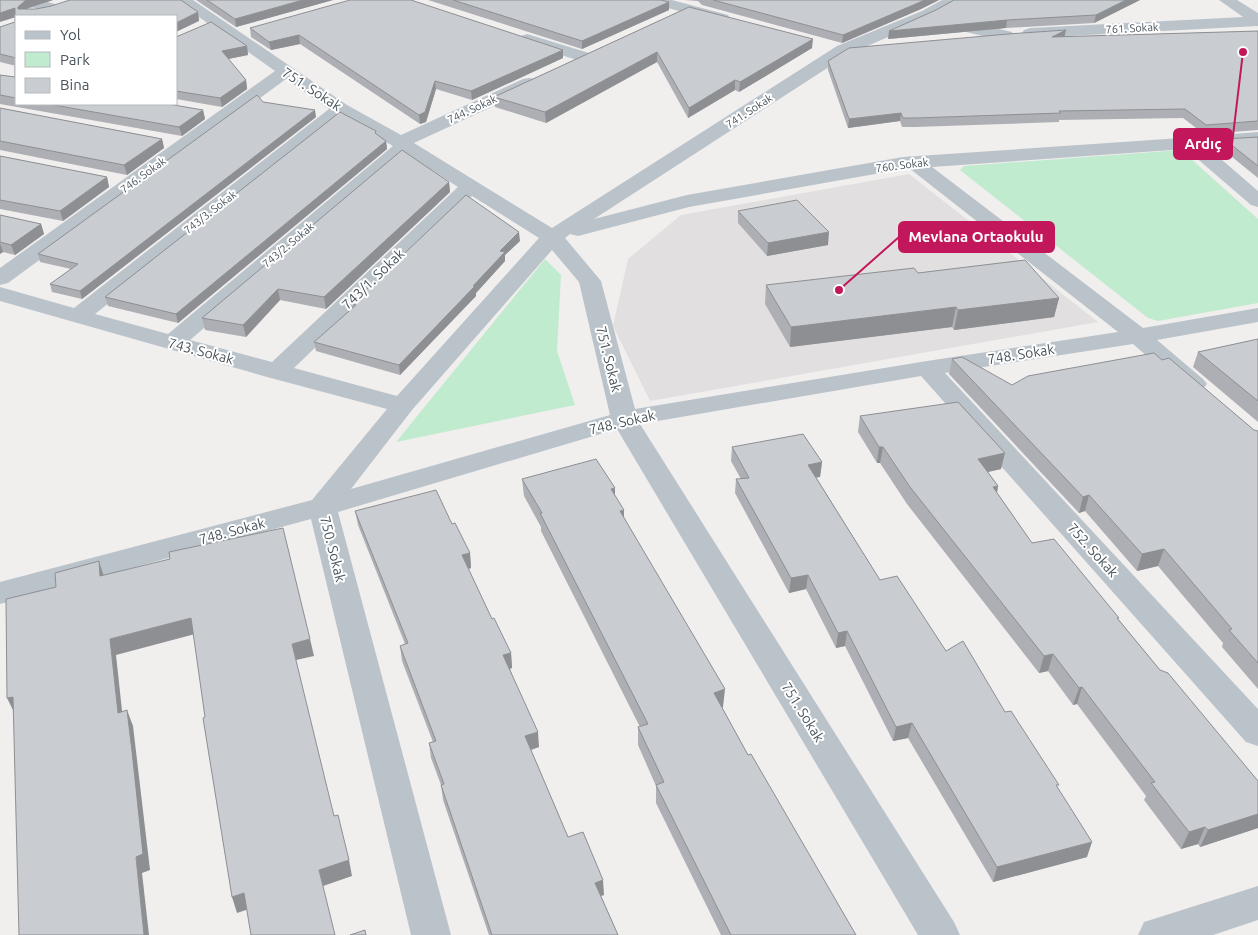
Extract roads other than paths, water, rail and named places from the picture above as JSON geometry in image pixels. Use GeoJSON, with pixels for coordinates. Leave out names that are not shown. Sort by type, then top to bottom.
{"type":"FeatureCollection","features":[{"type":"Feature","properties":{"kind":"street"},"geometry":{"type":"LineString","coordinates":[[20,0],[50,7]]}},
{"type":"Feature","properties":{"kind":"street","name":"751. Sokak"},"geometry":{"type":"LineString","coordinates":[[183,0],[207,25],[234,35],[341,109],[403,144],[552,237],[590,282],[624,419],[940,935]]}},
{"type":"Feature","properties":{"kind":"street"},"geometry":{"type":"LineString","coordinates":[[655,0],[734,21]]}},
{"type":"Feature","properties":{"kind":"street"},"geometry":{"type":"LineString","coordinates":[[662,21],[707,0]]}},
{"type":"Feature","properties":{"kind":"street","name":"741. Sokak"},"geometry":{"type":"LineString","coordinates":[[552,237],[844,50],[953,0]]}},
{"type":"Feature","properties":{"kind":"street"},"geometry":{"type":"LineString","coordinates":[[1227,0],[1258,20]]}},
{"type":"Feature","properties":{"kind":"street"},"geometry":{"type":"LineString","coordinates":[[32,15],[68,2]]}},
{"type":"Feature","properties":{"kind":"street","name":"761. Sokak"},"geometry":{"type":"LineString","coordinates":[[933,10],[968,27],[1006,34]]}},
{"type":"Feature","properties":{"kind":"street","name":"761. Sokak"},"geometry":{"type":"LineString","coordinates":[[958,39],[1006,34],[1258,20]]}},
{"type":"Feature","properties":{"kind":"street"},"geometry":{"type":"LineString","coordinates":[[234,35],[253,29]]}},
{"type":"Feature","properties":{"kind":"street"},"geometry":{"type":"LineString","coordinates":[[509,33],[583,57]]}},
{"type":"Feature","properties":{"kind":"street"},"geometry":{"type":"LineString","coordinates":[[825,45],[844,50],[891,45]]}},
{"type":"Feature","properties":{"kind":"street"},"geometry":{"type":"LineString","coordinates":[[566,66],[601,49]]}},
{"type":"Feature","properties":{"kind":"street","name":"746. Sokak"},"geometry":{"type":"LineString","coordinates":[[0,278],[286,72]]}},
{"type":"Feature","properties":{"kind":"street","name":"744. Sokak"},"geometry":{"type":"LineString","coordinates":[[403,144],[540,78]]}},
{"type":"Feature","properties":{"kind":"street","name":"743/3. Sokak"},"geometry":{"type":"LineString","coordinates":[[78,316],[341,109]]}},
{"type":"Feature","properties":{"kind":"street"},"geometry":{"type":"LineString","coordinates":[[198,110],[226,115]]}},
{"type":"Feature","properties":{"kind":"street","name":"760. Sokak"},"geometry":{"type":"LineString","coordinates":[[552,237],[687,201],[913,162],[1188,141],[1258,138]]}},
{"type":"Feature","properties":{"kind":"street"},"geometry":{"type":"LineString","coordinates":[[166,140],[186,144]]}},
{"type":"Feature","properties":{"kind":"street"},"geometry":{"type":"LineString","coordinates":[[1188,141],[1258,200]]}},
{"type":"Feature","properties":{"kind":"street","name":"743/2. Sokak"},"geometry":{"type":"LineString","coordinates":[[172,344],[403,144]]}},
{"type":"Feature","properties":{"kind":"street"},"geometry":{"type":"LineString","coordinates":[[913,162],[1138,336],[1213,400]]}},
{"type":"Feature","properties":{"kind":"street"},"geometry":{"type":"LineString","coordinates":[[103,178],[131,184]]}},
{"type":"Feature","properties":{"kind":"street","name":"743/1. Sokak"},"geometry":{"type":"LineString","coordinates":[[276,372],[471,186]]}},
{"type":"Feature","properties":{"kind":"street"},"geometry":{"type":"LineString","coordinates":[[38,224],[67,230]]}},
{"type":"Feature","properties":{"kind":"street","name":"750. Sokak"},"geometry":{"type":"LineString","coordinates":[[431,935],[322,507],[403,405],[552,237]]}},
{"type":"Feature","properties":{"kind":"street","name":"743. Sokak"},"geometry":{"type":"LineString","coordinates":[[0,294],[172,344],[403,405]]}},
{"type":"Feature","properties":{"kind":"street","name":"748. Sokak"},"geometry":{"type":"LineString","coordinates":[[0,593],[322,507],[624,419],[1258,315]]}},
{"type":"Feature","properties":{"kind":"street","name":"752. Sokak"},"geometry":{"type":"LineString","coordinates":[[927,368],[1258,732]]}},
{"type":"Feature","properties":{"kind":"street"},"geometry":{"type":"LineString","coordinates":[[1158,935],[1258,903]]}},
{"type":"Feature","properties":{"kind":"place","name":"Ardıç"},"geometry":{"type":"Point","coordinates":[1243,52]}},
{"type":"Feature","properties":{"kind":"place","name":"Mevlana Ortaokulu"},"geometry":{"type":"Point","coordinates":[839,290]}}]}
